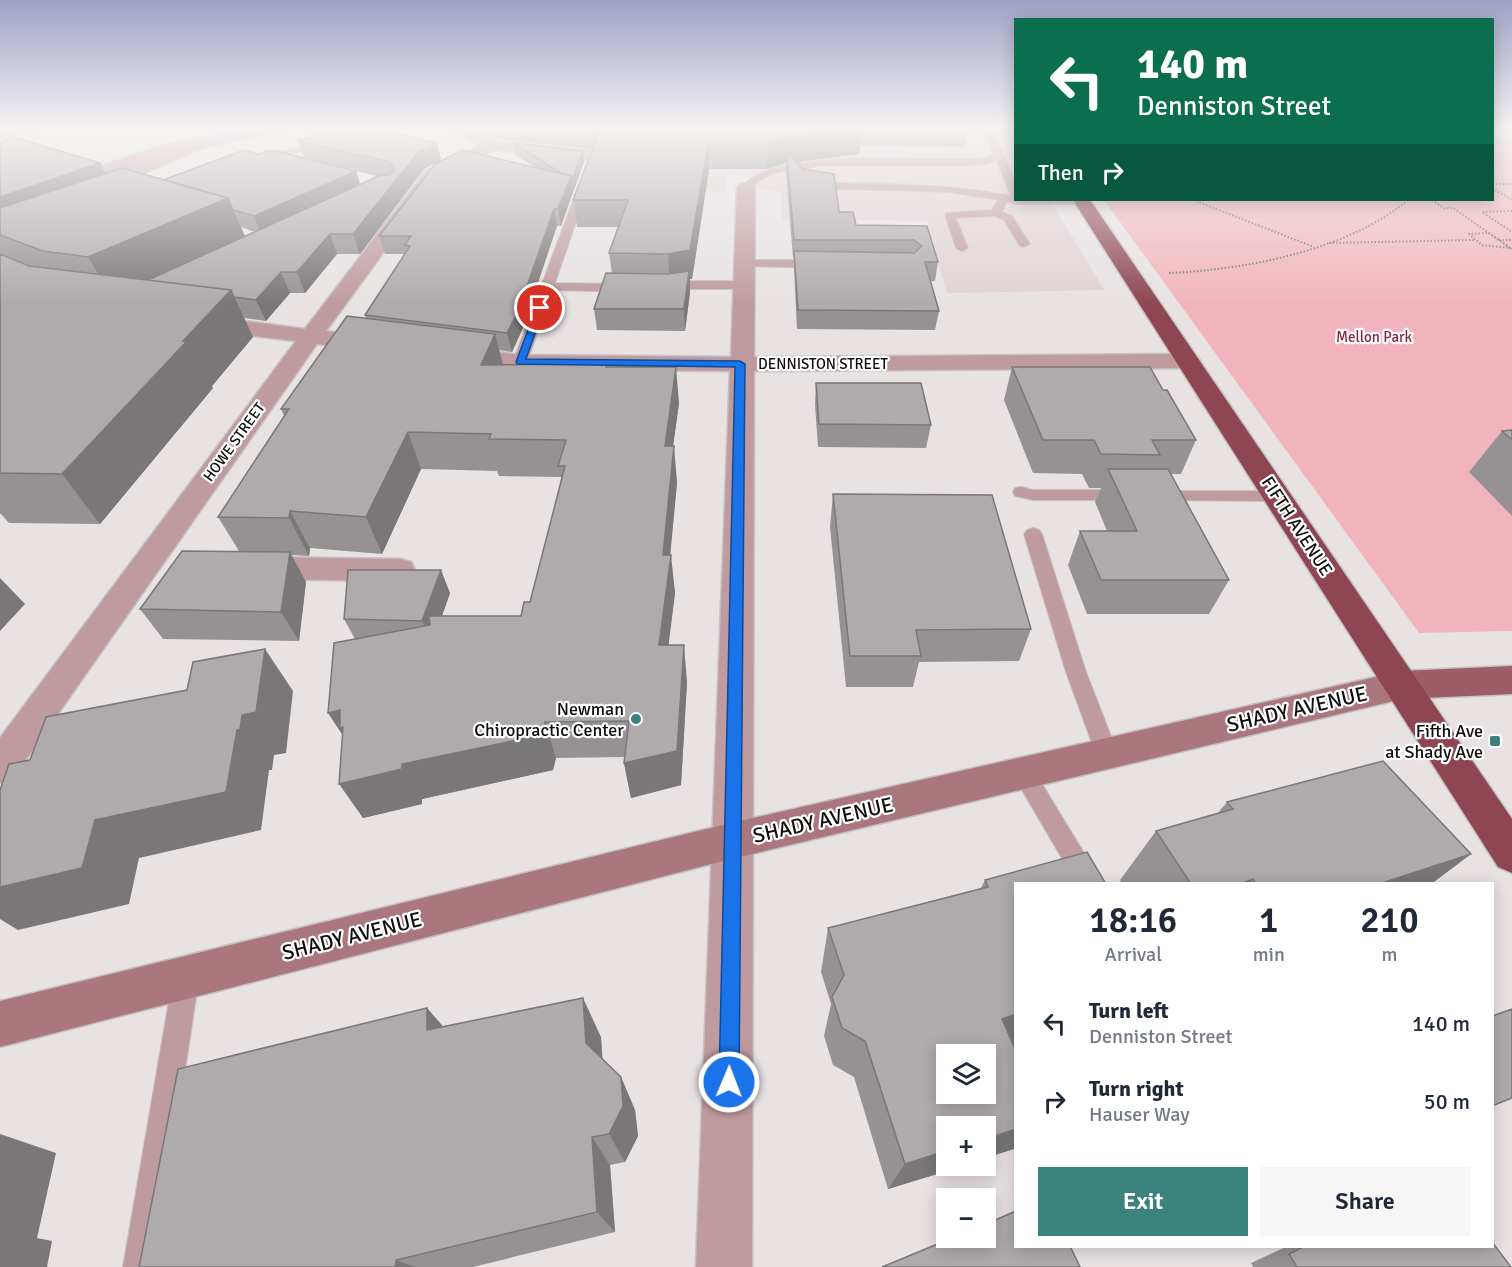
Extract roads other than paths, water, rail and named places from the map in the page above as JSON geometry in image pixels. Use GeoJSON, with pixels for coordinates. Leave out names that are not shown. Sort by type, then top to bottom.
{"type":"FeatureCollection","features":[{"type":"Feature","properties":{"kind":"highway","name":"FIFTH AVENUE"},"geometry":{"type":"LineString","coordinates":[[1083,201],[1512,854]]}},
{"type":"Feature","properties":{"kind":"main road","name":"SHADY AVENUE"},"geometry":{"type":"LineString","coordinates":[[0,1024],[731,841],[1402,685],[1512,680]]}},
{"type":"Feature","properties":{"kind":"street","name":"HOWE STREET"},"geometry":{"type":"LineString","coordinates":[[0,767],[159,567],[413,186]]}},
{"type":"Feature","properties":{"kind":"street"},"geometry":{"type":"LineString","coordinates":[[724,1267],[733,896],[731,841],[740,364],[746,188]]}},
{"type":"Feature","properties":{"kind":"street"},"geometry":{"type":"LineString","coordinates":[[184,320],[394,346]]}},
{"type":"Feature","properties":{"kind":"street","name":"DENNISTON STREET"},"geometry":{"type":"LineString","coordinates":[[440,352],[520,362],[740,364],[1188,361]]}},
{"type":"Feature","properties":{"kind":"street"},"geometry":{"type":"LineString","coordinates":[[231,568],[405,570]]}},
{"type":"Feature","properties":{"kind":"lane"},"geometry":{"type":"LineString","coordinates":[[520,362],[583,186]]}},
{"type":"Feature","properties":{"kind":"lane"},"geometry":{"type":"LineString","coordinates":[[831,186],[948,189],[1013,199]]}},
{"type":"Feature","properties":{"kind":"lane"},"geometry":{"type":"LineString","coordinates":[[948,189],[959,186]]}},
{"type":"Feature","properties":{"kind":"lane"},"geometry":{"type":"LineString","coordinates":[[996,213],[1013,199]]}},
{"type":"Feature","properties":{"kind":"lane"},"geometry":{"type":"LineString","coordinates":[[962,248],[950,215],[996,213],[1008,218],[1024,244]]}},
{"type":"Feature","properties":{"kind":"lane"},"geometry":{"type":"LineString","coordinates":[[547,286],[641,288],[833,265]]}},
{"type":"Feature","properties":{"kind":"lane"},"geometry":{"type":"LineString","coordinates":[[1021,492],[1033,495],[1277,496]]}},
{"type":"Feature","properties":{"kind":"lane"},"geometry":{"type":"LineString","coordinates":[[1033,534],[1076,672],[1107,754]]}},
{"type":"Feature","properties":{"kind":"lane"},"geometry":{"type":"LineString","coordinates":[[1023,773],[1090,882]]}},
{"type":"Feature","properties":{"kind":"lane"},"geometry":{"type":"LineString","coordinates":[[139,1267],[186,978]]}},
{"type":"Feature","properties":{"kind":"place","name":"Newman Chiropractic Center"},"geometry":{"type":"Point","coordinates":[636,719]}},
{"type":"Feature","properties":{"kind":"place","name":"Fifth Ave at Shady Ave"},"geometry":{"type":"Point","coordinates":[1495,741]}},
{"type":"Feature","properties":{"kind":"park label","name":"Mellon Park"},"geometry":{"type":"Point","coordinates":[1374,337]}}]}
